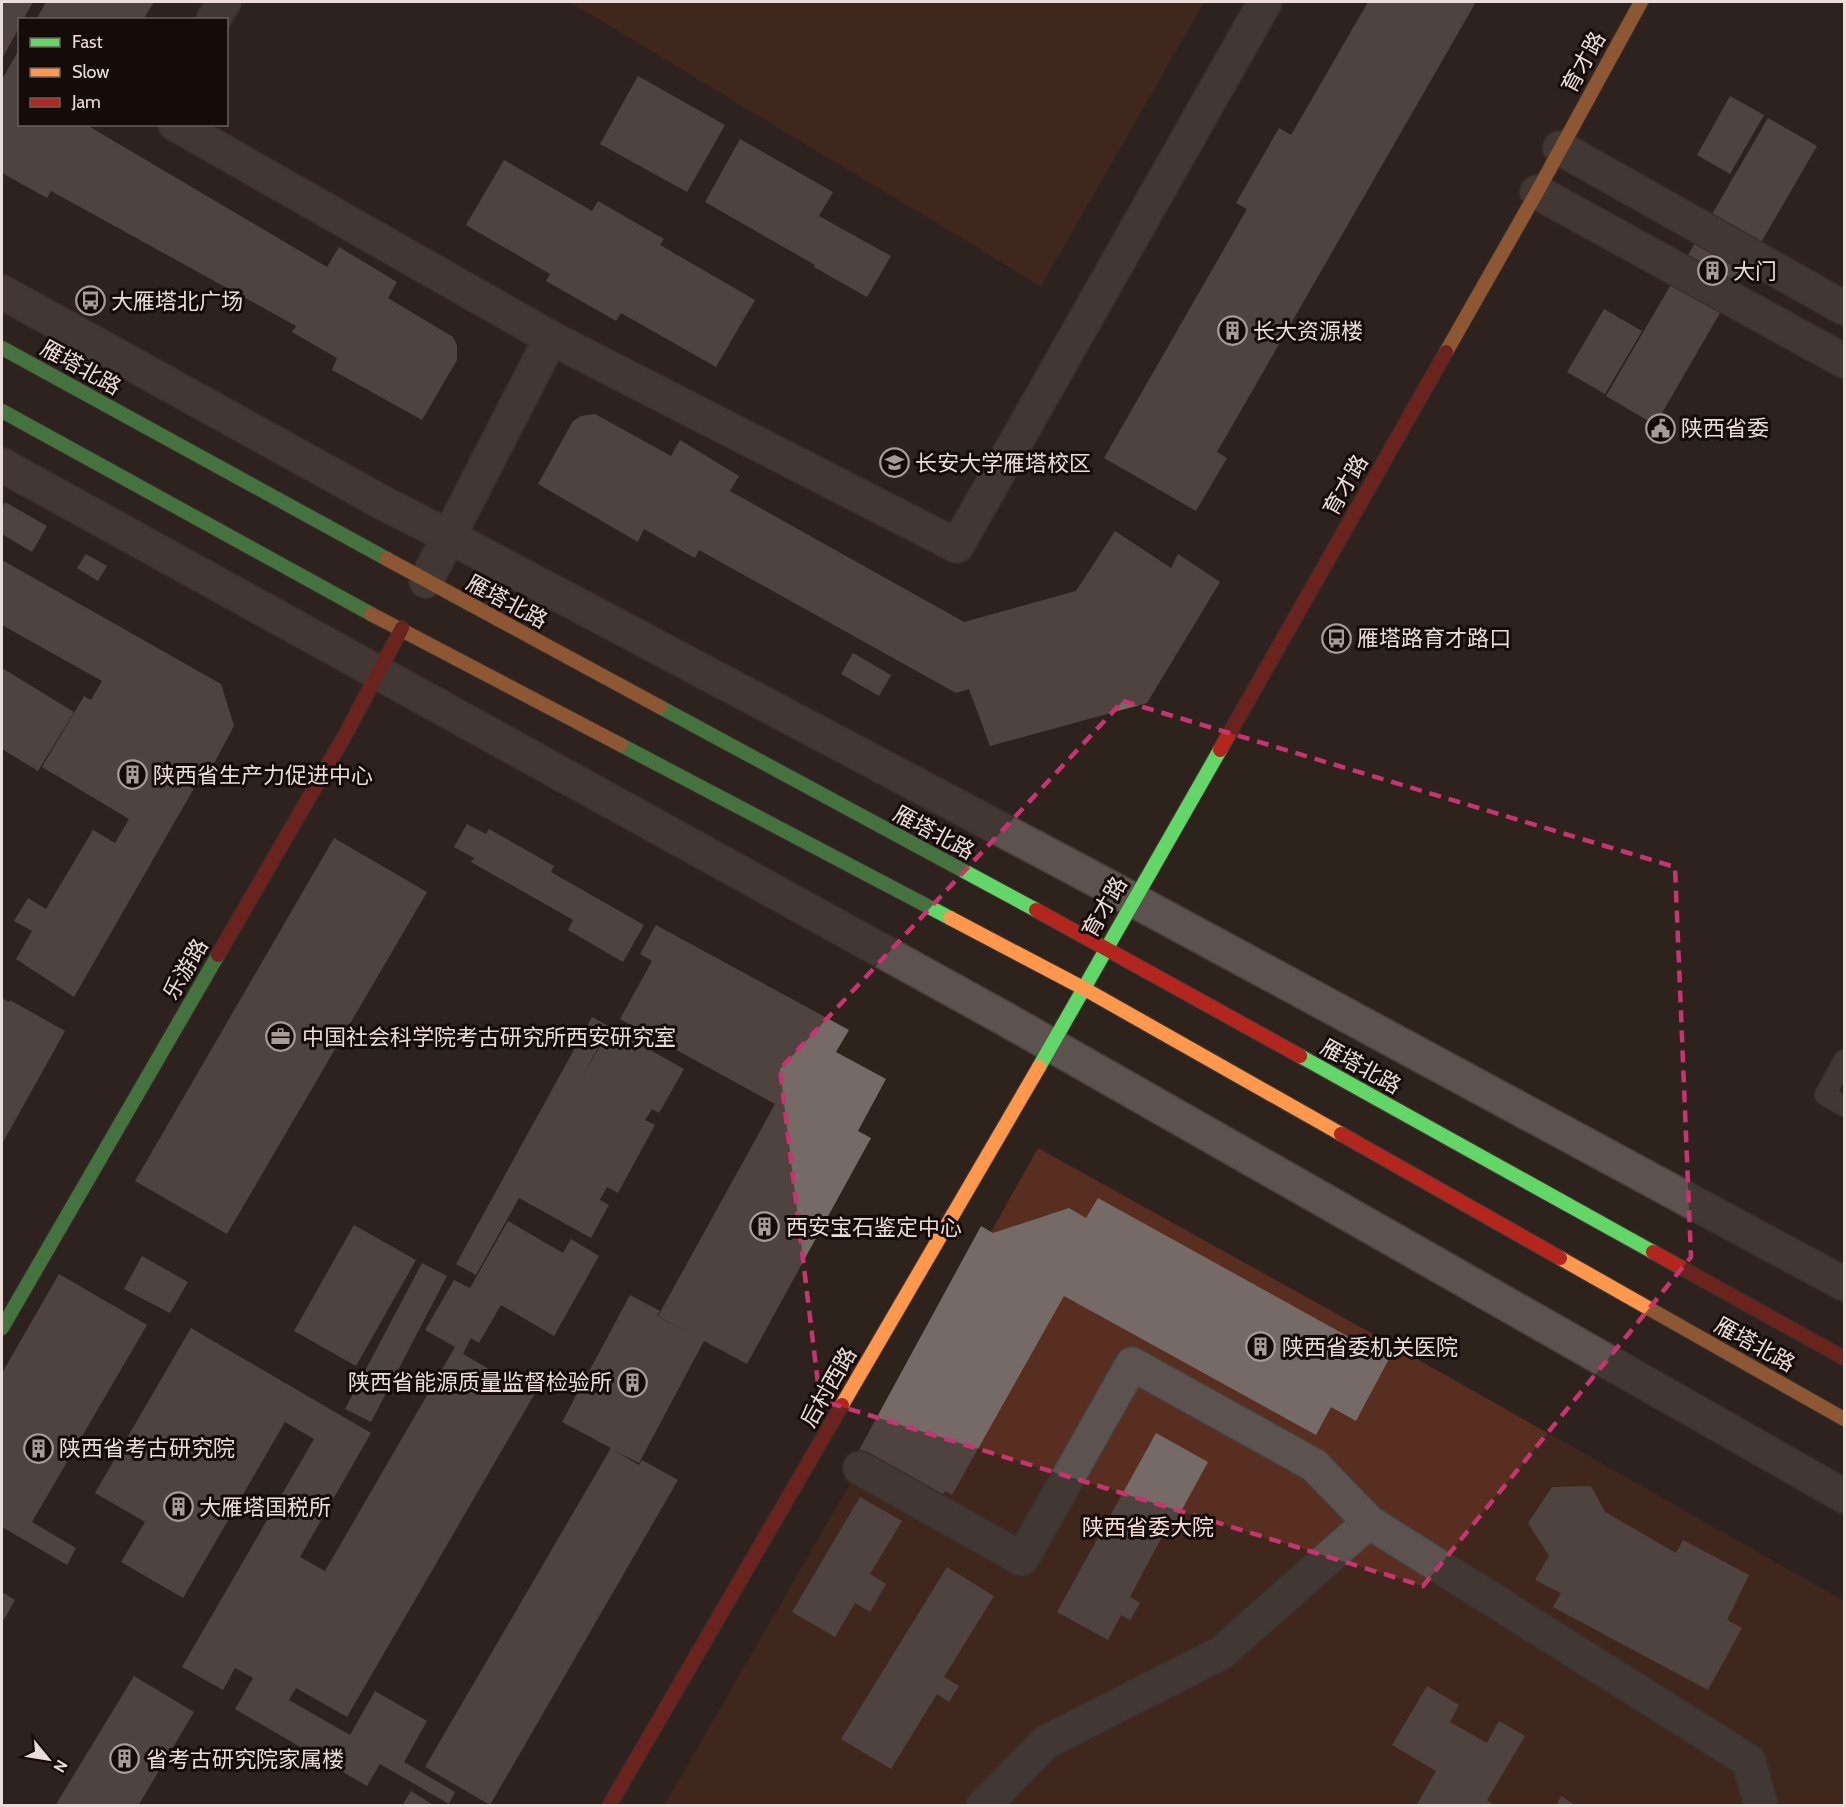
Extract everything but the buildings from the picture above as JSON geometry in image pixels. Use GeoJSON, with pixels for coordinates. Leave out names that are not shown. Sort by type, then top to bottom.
{"type":"FeatureCollection","features":[{"type":"Feature","properties":{"kind":"main road","name":"育才路"},"geometry":{"type":"LineString","coordinates":[[1083,988],[1537,192],[1641,2]]}},
{"type":"Feature","properties":{"kind":"main road","name":"雁塔北路"},"geometry":{"type":"LineString","coordinates":[[2,348],[426,581],[1105,948],[1845,1358]]}},
{"type":"Feature","properties":{"kind":"main road","name":"雁塔北路"},"geometry":{"type":"LineString","coordinates":[[2,411],[337,596],[402,628],[1083,988],[1845,1419]]}},
{"type":"Feature","properties":{"kind":"main road","name":"乐游路"},"geometry":{"type":"LineString","coordinates":[[2,1328],[344,737],[402,628]]}},
{"type":"Feature","properties":{"kind":"main road","name":"后村西路"},"geometry":{"type":"LineString","coordinates":[[609,1806],[1083,988]]}},
{"type":"Feature","properties":{"kind":"street"},"geometry":{"type":"LineString","coordinates":[[214,18],[224,2]]}},
{"type":"Feature","properties":{"kind":"street"},"geometry":{"type":"LineString","coordinates":[[179,126],[551,338],[957,546],[1265,2]]}},
{"type":"Feature","properties":{"kind":"street"},"geometry":{"type":"LineString","coordinates":[[1560,148],[1845,308]]}},
{"type":"Feature","properties":{"kind":"street"},"geometry":{"type":"LineString","coordinates":[[1537,192],[1845,361]]}},
{"type":"Feature","properties":{"kind":"street"},"geometry":{"type":"LineString","coordinates":[[2,292],[375,498],[1133,900],[1845,1284]]}},
{"type":"Feature","properties":{"kind":"street"},"geometry":{"type":"LineString","coordinates":[[426,581],[551,338]]}},
{"type":"Feature","properties":{"kind":"street"},"geometry":{"type":"LineString","coordinates":[[2,465],[1051,1046],[1845,1496]]}},
{"type":"Feature","properties":{"kind":"street"},"geometry":{"type":"LineString","coordinates":[[860,1468],[1022,1558],[1132,1364],[1314,1465],[1369,1522],[1749,1761],[1761,1806]]}},
{"type":"Feature","properties":{"kind":"street"},"geometry":{"type":"LineString","coordinates":[[983,1806],[1046,1742],[1221,1653],[1369,1522]]}},
{"type":"Feature","properties":{"kind":"lane"},"geometry":{"type":"LineString","coordinates":[[1845,1060],[1825,1095],[1845,1106]]}},
{"type":"Feature","properties":{"kind":"highlighted area"},"geometry":{"type":"Polygon","coordinates":[[[1123,701],[1675,867],[1691,1257],[1423,1586],[820,1400],[780,1069],[1123,701]]]}},
{"type":"Feature","properties":{"kind":"green space"},"geometry":{"type":"Polygon","coordinates":[[[570,2],[1204,2],[1041,286],[570,2]]]}},
{"type":"Feature","properties":{"kind":"green space","name":"陕西省委大院"},"geometry":{"type":"Polygon","coordinates":[[[1038,1148],[1382,1339],[1844,1601],[1844,1805],[664,1806],[865,1458],[1038,1148]]]}},
{"type":"Feature","properties":{"kind":"traffic: fast"},"geometry":{"type":"LineString","coordinates":[[2,348],[387,559]]}},
{"type":"Feature","properties":{"kind":"traffic: fast"},"geometry":{"type":"LineString","coordinates":[[2,411],[371,614]]}},
{"type":"Feature","properties":{"kind":"traffic: fast"},"geometry":{"type":"LineString","coordinates":[[660,707],[1036,910]]}},
{"type":"Feature","properties":{"kind":"traffic: fast"},"geometry":{"type":"LineString","coordinates":[[621,745],[950,918]]}},
{"type":"Feature","properties":{"kind":"traffic: fast"},"geometry":{"type":"LineString","coordinates":[[1039,1067],[1220,750]]}},
{"type":"Feature","properties":{"kind":"traffic: fast"},"geometry":{"type":"LineString","coordinates":[[2,1328],[218,955]]}},
{"type":"Feature","properties":{"kind":"traffic: fast"},"geometry":{"type":"LineString","coordinates":[[1300,1056],[1653,1252]]}},
{"type":"Feature","properties":{"kind":"traffic: slow"},"geometry":{"type":"LineString","coordinates":[[1446,352],[1641,2]]}},
{"type":"Feature","properties":{"kind":"traffic: slow"},"geometry":{"type":"LineString","coordinates":[[387,559],[660,707]]}},
{"type":"Feature","properties":{"kind":"traffic: slow"},"geometry":{"type":"LineString","coordinates":[[371,614],[621,745]]}},
{"type":"Feature","properties":{"kind":"traffic: slow"},"geometry":{"type":"LineString","coordinates":[[950,918],[1083,988],[1341,1134]]}},
{"type":"Feature","properties":{"kind":"traffic: slow"},"geometry":{"type":"LineString","coordinates":[[842,1405],[1039,1067]]}},
{"type":"Feature","properties":{"kind":"traffic: slow"},"geometry":{"type":"LineString","coordinates":[[1560,1258],[1844,1419]]}},
{"type":"Feature","properties":{"kind":"traffic: jam"},"geometry":{"type":"LineString","coordinates":[[1220,750],[1446,352]]}},
{"type":"Feature","properties":{"kind":"traffic: jam"},"geometry":{"type":"LineString","coordinates":[[218,955],[344,737],[402,628]]}},
{"type":"Feature","properties":{"kind":"traffic: jam"},"geometry":{"type":"LineString","coordinates":[[1036,910],[1300,1056]]}},
{"type":"Feature","properties":{"kind":"traffic: jam"},"geometry":{"type":"LineString","coordinates":[[1341,1134],[1560,1258]]}},
{"type":"Feature","properties":{"kind":"traffic: jam"},"geometry":{"type":"LineString","coordinates":[[1653,1252],[1844,1358]]}},
{"type":"Feature","properties":{"kind":"traffic: jam"},"geometry":{"type":"LineString","coordinates":[[609,1806],[842,1405]]}},
{"type":"Feature","properties":{"kind":"place","name":"大门"},"geometry":{"type":"Point","coordinates":[1712,271]}},
{"type":"Feature","properties":{"kind":"place","name":"大雁塔北广场"},"geometry":{"type":"Point","coordinates":[90,301]}},
{"type":"Feature","properties":{"kind":"place","name":"长大资源楼"},"geometry":{"type":"Point","coordinates":[1232,331]}},
{"type":"Feature","properties":{"kind":"place","name":"陕西省委"},"geometry":{"type":"Point","coordinates":[1660,428]}},
{"type":"Feature","properties":{"kind":"place","name":"长安大学雁塔校区"},"geometry":{"type":"Point","coordinates":[894,463]}},
{"type":"Feature","properties":{"kind":"place","name":"雁塔路育才路口"},"geometry":{"type":"Point","coordinates":[1336,638]}},
{"type":"Feature","properties":{"kind":"place","name":"陕西省生产力促进中心"},"geometry":{"type":"Point","coordinates":[132,775]}},
{"type":"Feature","properties":{"kind":"place","name":"中国社会科学院考古研究所西安研究室"},"geometry":{"type":"Point","coordinates":[281,1037]}},
{"type":"Feature","properties":{"kind":"place","name":"西安宝石鉴定中心"},"geometry":{"type":"Point","coordinates":[765,1227]}},
{"type":"Feature","properties":{"kind":"place","name":"陕西省委机关医院"},"geometry":{"type":"Point","coordinates":[1261,1347]}},
{"type":"Feature","properties":{"kind":"place","name":"陕西省能源质量监督检验所"},"geometry":{"type":"Point","coordinates":[633,1382]}},
{"type":"Feature","properties":{"kind":"place","name":"陕西省考古研究院"},"geometry":{"type":"Point","coordinates":[38,1448]}},
{"type":"Feature","properties":{"kind":"place","name":"大雁塔国税所"},"geometry":{"type":"Point","coordinates":[178,1507]}},
{"type":"Feature","properties":{"kind":"place","name":"省考古研究院家属楼"},"geometry":{"type":"Point","coordinates":[125,1759]}}]}
